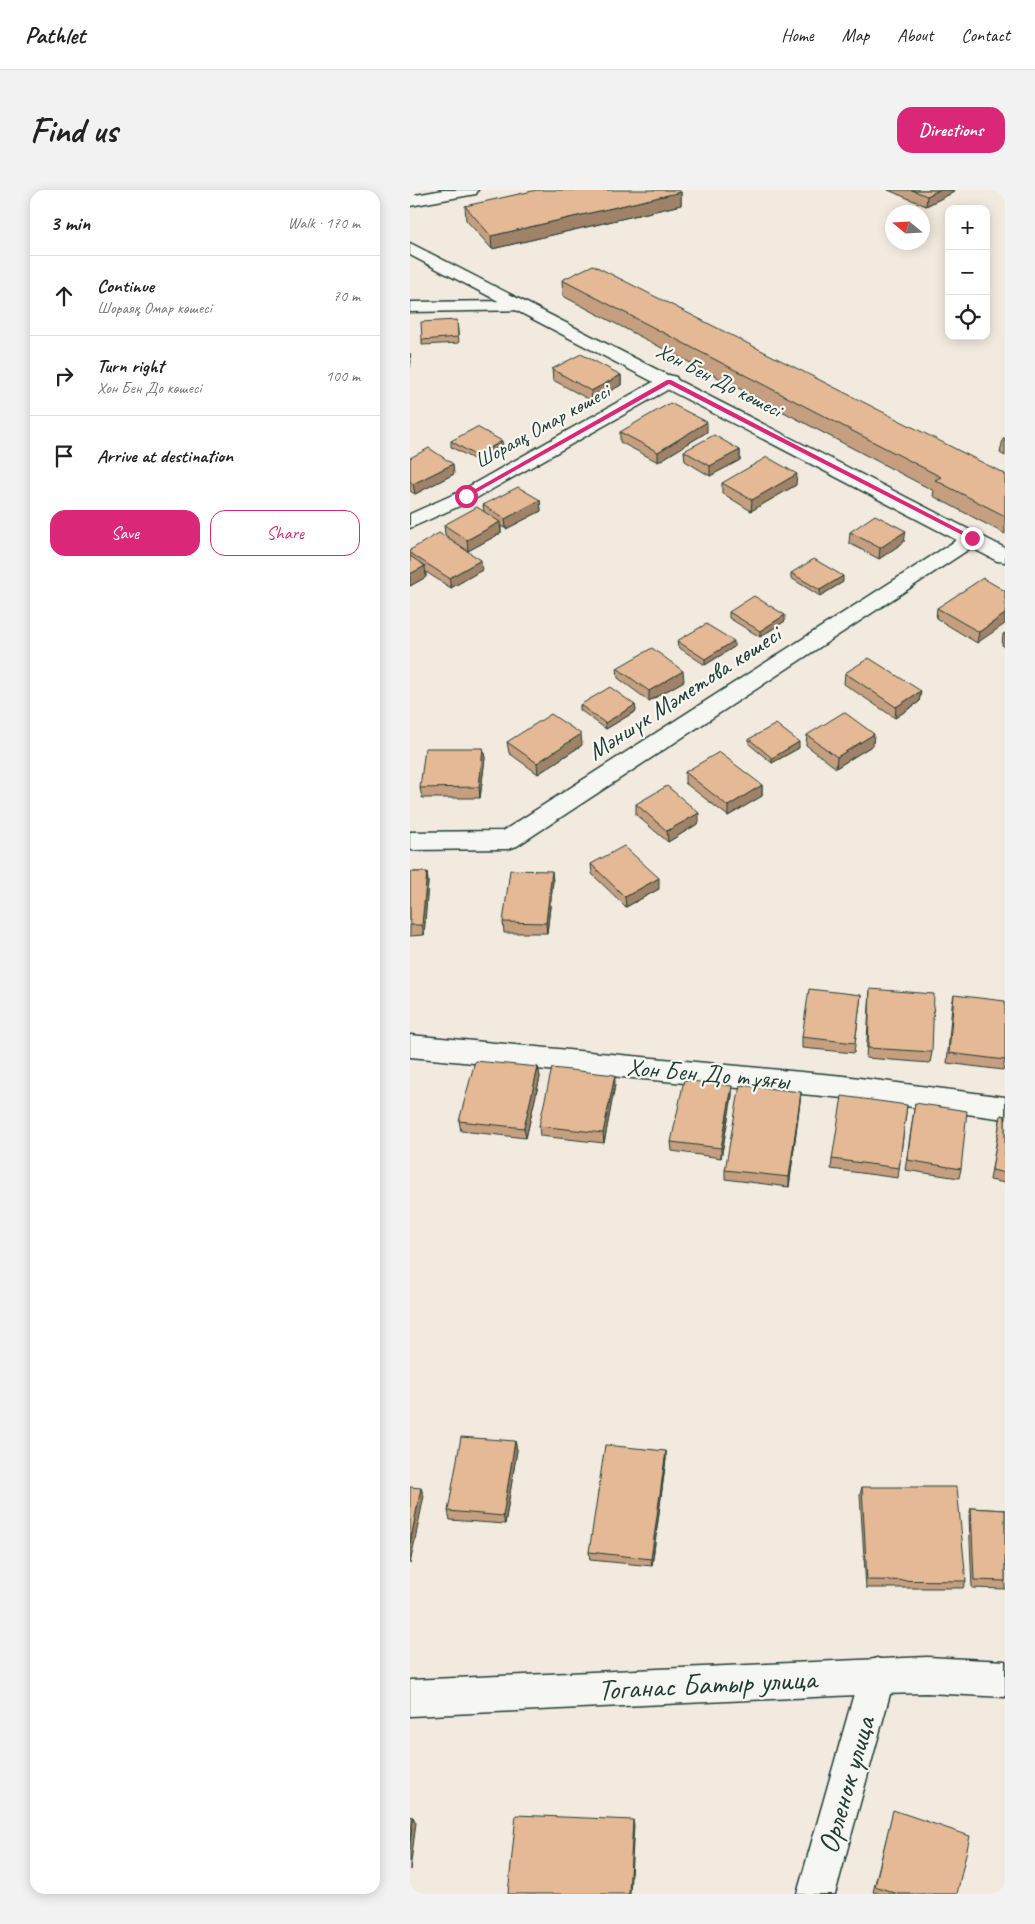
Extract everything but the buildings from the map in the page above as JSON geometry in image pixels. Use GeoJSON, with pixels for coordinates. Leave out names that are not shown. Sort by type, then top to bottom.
{"type":"FeatureCollection","features":[{"type":"Feature","properties":{"kind":"street"},"geometry":{"type":"LineString","coordinates":[[410,201],[470,190]]}},
{"type":"Feature","properties":{"kind":"street","name":"Хон Бен До көшесі"},"geometry":{"type":"LineString","coordinates":[[410,248],[518,306],[1005,556]]}},
{"type":"Feature","properties":{"kind":"street"},"geometry":{"type":"LineString","coordinates":[[410,307],[518,306]]}},
{"type":"Feature","properties":{"kind":"street","name":"Шораяқ Омар көшесі"},"geometry":{"type":"LineString","coordinates":[[410,522],[466,496],[669,382]]}},
{"type":"Feature","properties":{"kind":"street","name":"Мәншүк Мәметова көшесі"},"geometry":{"type":"LineString","coordinates":[[410,841],[508,840],[972,538]]}},
{"type":"Feature","properties":{"kind":"street","name":"Хон Бен До тұяғы"},"geometry":{"type":"LineString","coordinates":[[410,1046],[844,1087],[1005,1108]]}},
{"type":"Feature","properties":{"kind":"street","name":"Тоганас Батыр улица"},"geometry":{"type":"LineString","coordinates":[[410,1698],[877,1676],[927,1675],[1005,1679]]}},
{"type":"Feature","properties":{"kind":"street","name":"Орленок улица"},"geometry":{"type":"LineString","coordinates":[[816,1894],[877,1676]]}},
{"type":"Feature","properties":{"kind":"route"},"geometry":{"type":"LineString","coordinates":[[466,496],[669,382],[972,538]]}}]}
